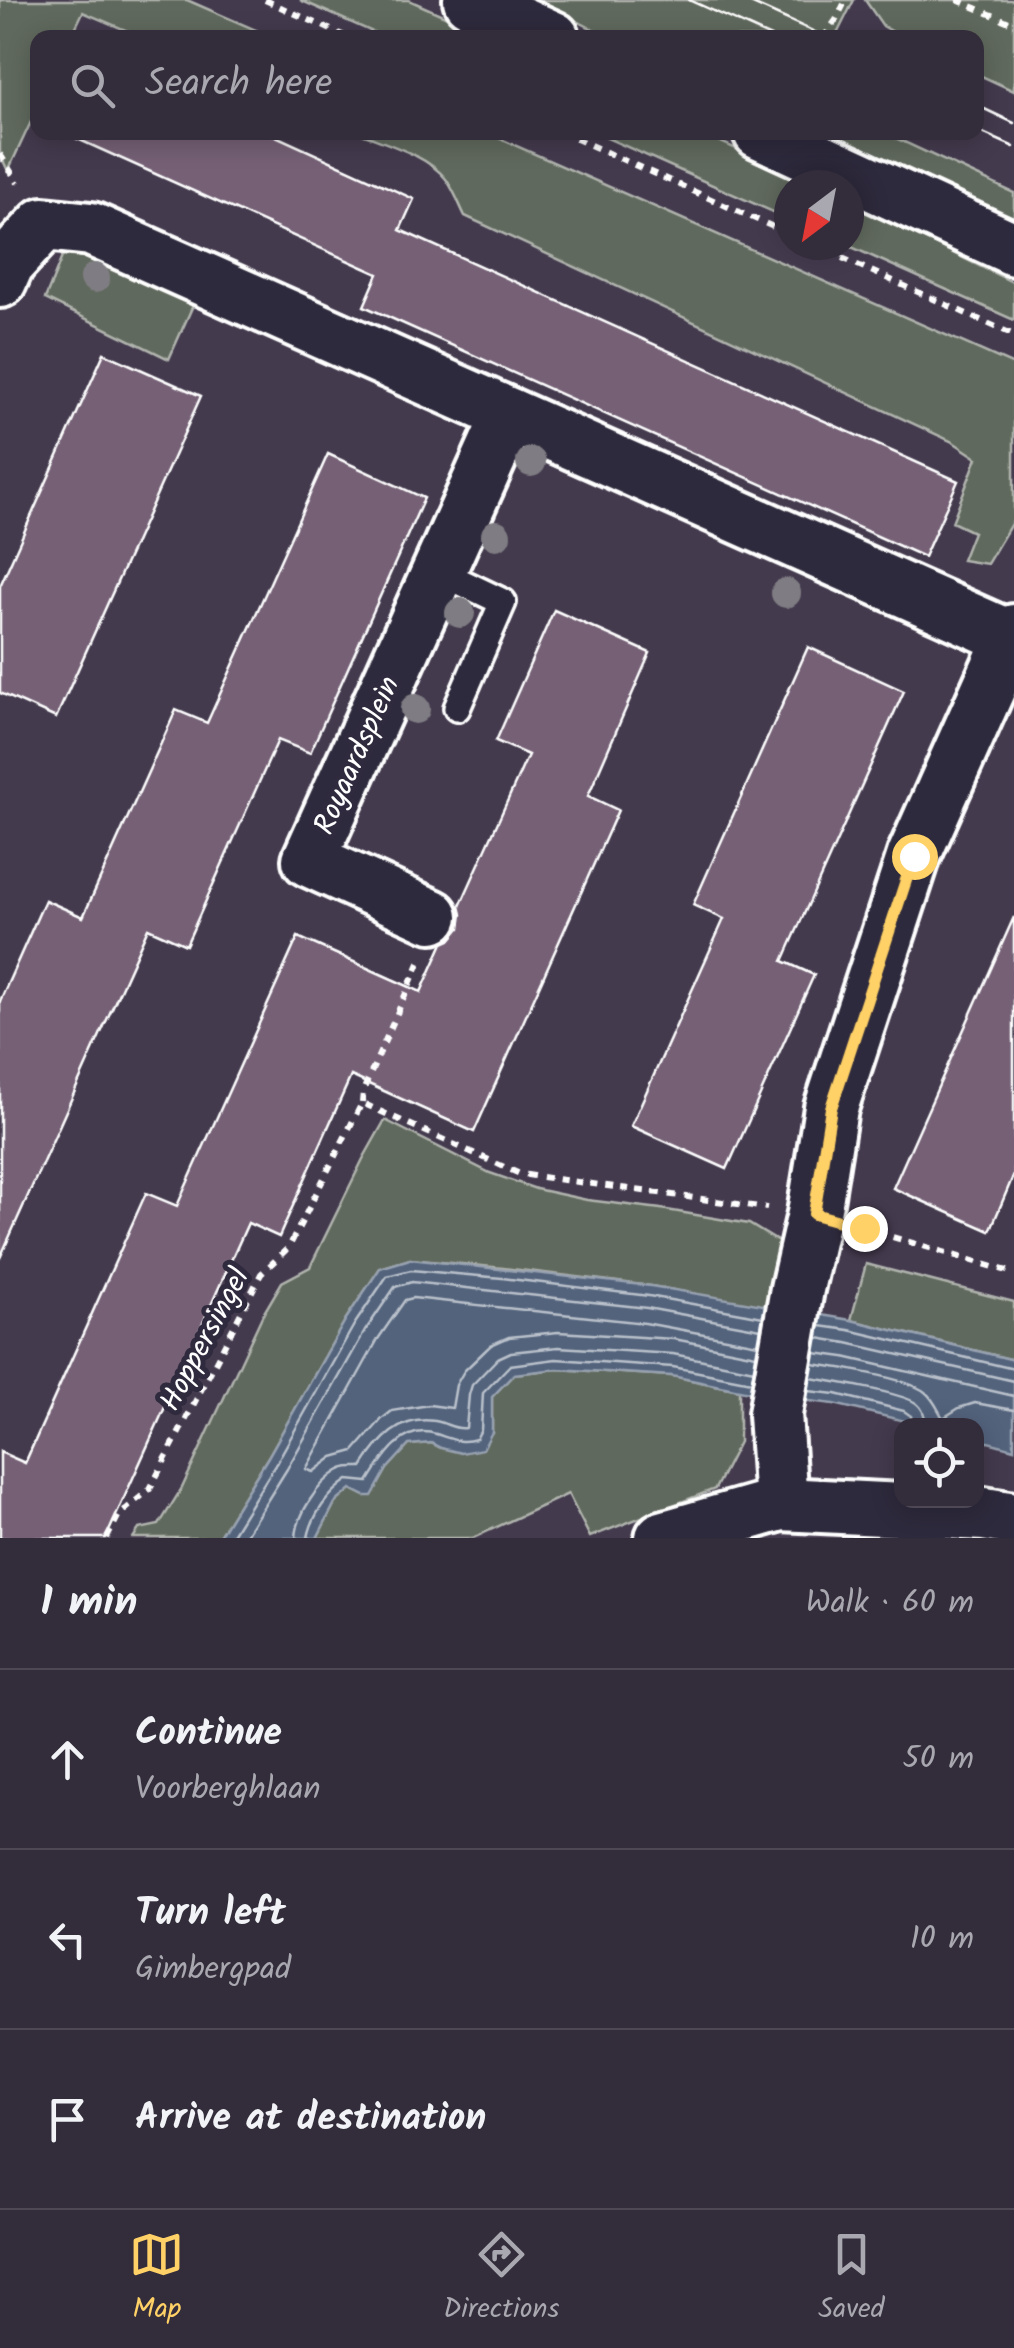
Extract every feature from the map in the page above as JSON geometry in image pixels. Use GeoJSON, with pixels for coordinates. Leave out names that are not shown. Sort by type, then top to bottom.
{"type":"FeatureCollection","features":[{"type":"Feature","properties":{"kind":"street"},"geometry":{"type":"LineString","coordinates":[[470,0],[535,30]]}},
{"type":"Feature","properties":{"kind":"street"},"geometry":{"type":"LineString","coordinates":[[777,140],[1014,249]]}},
{"type":"Feature","properties":{"kind":"street"},"geometry":{"type":"LineString","coordinates":[[0,281],[8,262],[44,224],[91,229],[1013,636],[914,856],[831,1108],[775,1414],[781,1504]]}},
{"type":"Feature","properties":{"kind":"street","name":"Royaardsplein"},"geometry":{"type":"LineString","coordinates":[[432,916],[309,860],[508,415]]}},
{"type":"Feature","properties":{"kind":"street"},"geometry":{"type":"LineString","coordinates":[[662,1538],[781,1504],[984,1514],[1014,1519]]}},
{"type":"Feature","properties":{"kind":"lane"},"geometry":{"type":"LineString","coordinates":[[438,572],[503,602],[457,708]]}},
{"type":"Feature","properties":{"kind":"path"},"geometry":{"type":"LineString","coordinates":[[265,0],[331,30]]}},
{"type":"Feature","properties":{"kind":"path"},"geometry":{"type":"LineString","coordinates":[[829,30],[846,0]]}},
{"type":"Feature","properties":{"kind":"path"},"geometry":{"type":"LineString","coordinates":[[957,0],[1014,24]]}},
{"type":"Feature","properties":{"kind":"path"},"geometry":{"type":"LineString","coordinates":[[580,140],[774,227]]}},
{"type":"Feature","properties":{"kind":"path"},"geometry":{"type":"LineString","coordinates":[[846,260],[1014,335]]}},
{"type":"Feature","properties":{"kind":"path","name":"Hoppersingel"},"geometry":{"type":"LineString","coordinates":[[108,1538],[118,1516],[150,1488],[261,1274],[289,1246],[362,1103],[362,1091],[438,920],[432,916]]}},
{"type":"Feature","properties":{"kind":"path"},"geometry":{"type":"LineString","coordinates":[[362,1103],[520,1174],[814,1214],[1014,1274]]}},
{"type":"Feature","properties":{"kind":"shaded area"},"geometry":{"type":"Polygon","coordinates":[[[0,0],[187,0],[256,30],[125,30],[83,12],[74,30],[30,30],[30,124],[8,171],[0,154],[0,0]]]}},
{"type":"Feature","properties":{"kind":"shaded area"},"geometry":{"type":"Polygon","coordinates":[[[300,0],[409,0],[476,30],[368,30],[300,0]]]}},
{"type":"Feature","properties":{"kind":"shaded area"},"geometry":{"type":"Polygon","coordinates":[[[535,0],[854,0],[839,30],[595,30],[535,0]]]}},
{"type":"Feature","properties":{"kind":"shaded area"},"geometry":{"type":"Polygon","coordinates":[[[865,0],[1014,0],[1014,91],[984,77],[984,30],[890,30],[865,0]]]}},
{"type":"Feature","properties":{"kind":"shaded area"},"geometry":{"type":"Polygon","coordinates":[[[378,140],[503,140],[1014,365],[1014,519],[987,564],[962,560],[973,532],[952,522],[977,458],[953,442],[465,216],[449,183],[428,163],[378,140]]]}},
{"type":"Feature","properties":{"kind":"shaded area"},"geometry":{"type":"Polygon","coordinates":[[[612,140],[716,140],[783,170],[774,170],[774,212],[612,140]]]}},
{"type":"Feature","properties":{"kind":"shaded area"},"geometry":{"type":"Polygon","coordinates":[[[822,140],[900,140],[1014,193],[1014,232],[822,140]]]}},
{"type":"Feature","properties":{"kind":"shaded area"},"geometry":{"type":"Polygon","coordinates":[[[864,209],[1014,283],[1014,320],[864,253],[864,209]]]}},
{"type":"Feature","properties":{"kind":"shaded area"},"geometry":{"type":"Polygon","coordinates":[[[86,246],[194,303],[169,359],[45,299],[62,257],[86,246]]]}},
{"type":"Feature","properties":{"kind":"shaded area"},"geometry":{"type":"Polygon","coordinates":[[[385,1120],[490,1173],[536,1189],[749,1224],[782,1244],[777,1309],[651,1286],[503,1268],[410,1259],[380,1268],[218,1538],[133,1538],[139,1529],[159,1525],[182,1488],[262,1316],[282,1282],[310,1267],[385,1120]]]}},
{"type":"Feature","properties":{"kind":"shaded area"},"geometry":{"type":"Polygon","coordinates":[[[866,1264],[1014,1302],[1014,1360],[851,1320],[866,1264]]]}},
{"type":"Feature","properties":{"kind":"shaded area"},"geometry":{"type":"Polygon","coordinates":[[[557,1369],[672,1376],[739,1390],[739,1442],[715,1489],[590,1537],[568,1494],[473,1538],[317,1538],[335,1503],[351,1489],[372,1495],[387,1469],[409,1445],[431,1443],[441,1448],[492,1432],[492,1397],[514,1374],[557,1369]]]}},
{"type":"Feature","properties":{"kind":"water"},"geometry":{"type":"Polygon","coordinates":[[[410,1259],[651,1286],[851,1320],[1014,1360],[1014,1449],[984,1441],[984,1418],[894,1418],[672,1376],[557,1369],[514,1374],[492,1397],[492,1432],[483,1449],[461,1453],[431,1443],[409,1445],[387,1469],[372,1496],[351,1489],[335,1503],[317,1538],[218,1538],[380,1268],[410,1259]]]}},
{"type":"Feature","properties":{"kind":"building"},"geometry":{"type":"Polygon","coordinates":[[[80,140],[285,140],[414,199],[400,230],[958,481],[924,557],[364,306],[378,274],[80,140]]]}},
{"type":"Feature","properties":{"kind":"building"},"geometry":{"type":"Polygon","coordinates":[[[104,353],[201,396],[56,718],[0,693],[0,586],[104,353]]]}},
{"type":"Feature","properties":{"kind":"building"},"geometry":{"type":"Polygon","coordinates":[[[328,454],[424,498],[310,753],[278,740],[186,945],[148,928],[0,1258],[0,1001],[45,900],[83,917],[176,710],[207,723],[328,454]]]}},
{"type":"Feature","properties":{"kind":"building"},"geometry":{"type":"Polygon","coordinates":[[[554,610],[650,653],[588,796],[618,810],[474,1132],[351,1076],[279,1237],[248,1223],[106,1538],[0,1538],[0,1452],[25,1463],[146,1193],[177,1206],[298,937],[421,992],[443,943],[460,928],[460,906],[528,755],[496,741],[554,610]]]}},
{"type":"Feature","properties":{"kind":"building"},"geometry":{"type":"Polygon","coordinates":[[[808,647],[904,691],[783,961],[814,975],[727,1169],[631,1126],[724,919],[693,905],[808,647]]]}},
{"type":"Feature","properties":{"kind":"building"},"geometry":{"type":"Polygon","coordinates":[[[1014,917],[1014,1174],[990,1231],[893,1188],[1014,917]]]}},
{"type":"Feature","properties":{"kind":"tram line"},"geometry":{"type":"LineString","coordinates":[[689,0],[755,30]]}},
{"type":"Feature","properties":{"kind":"tram line"},"geometry":{"type":"LineString","coordinates":[[744,0],[810,30]]}},
{"type":"Feature","properties":{"kind":"tram line"},"geometry":{"type":"LineString","coordinates":[[984,109],[1014,123]]}},
{"type":"Feature","properties":{"kind":"tram line"},"geometry":{"type":"LineString","coordinates":[[984,134],[1014,147]]}},
{"type":"Feature","properties":{"kind":"route"},"geometry":{"type":"LineString","coordinates":[[864,1228],[814,1214],[831,1108],[914,856]]}}]}
